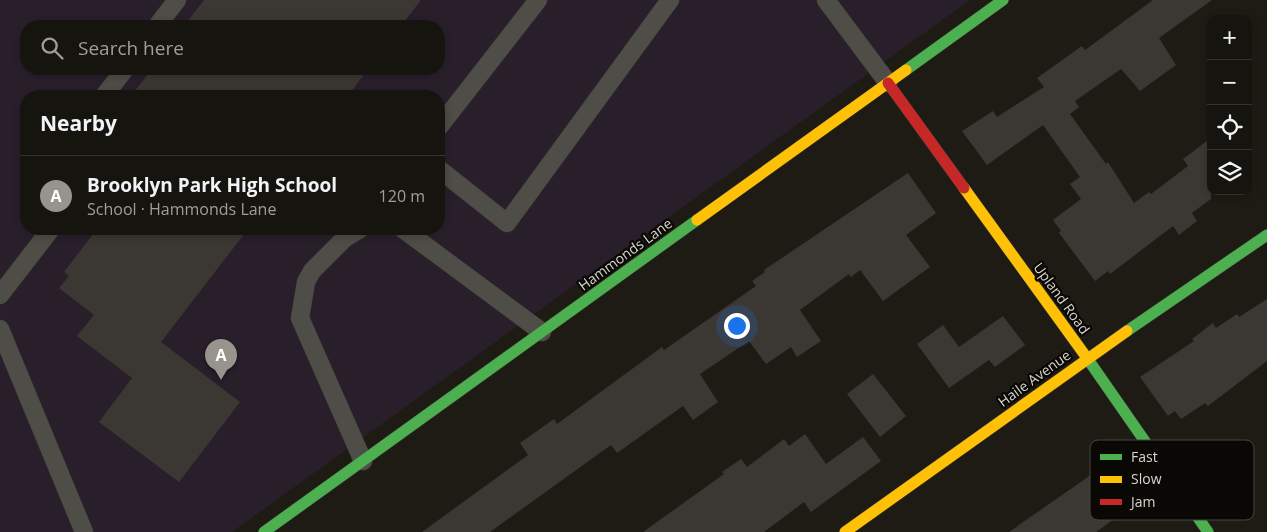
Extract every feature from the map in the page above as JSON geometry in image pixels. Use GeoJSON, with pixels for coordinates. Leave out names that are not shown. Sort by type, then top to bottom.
{"type":"FeatureCollection","features":[{"type":"Feature","properties":{"kind":"street","name":"Hammonds Lane"},"geometry":{"type":"LineString","coordinates":[[264,532],[1003,0]]}},
{"type":"Feature","properties":{"kind":"street","name":"Upland Road"},"geometry":{"type":"LineString","coordinates":[[888,83],[1144,440]]}},
{"type":"Feature","properties":{"kind":"street","name":"Haile Avenue"},"geometry":{"type":"LineString","coordinates":[[845,532],[1087,358],[1267,235]]}},
{"type":"Feature","properties":{"kind":"street","name":"Upland Road"},"geometry":{"type":"LineString","coordinates":[[1200,520],[1208,532]]}},
{"type":"Feature","properties":{"kind":"lane"},"geometry":{"type":"LineString","coordinates":[[161,20],[176,0]]}},
{"type":"Feature","properties":{"kind":"lane"},"geometry":{"type":"LineString","coordinates":[[445,119],[538,0]]}},
{"type":"Feature","properties":{"kind":"lane"},"geometry":{"type":"LineString","coordinates":[[445,174],[507,223],[670,0]]}},
{"type":"Feature","properties":{"kind":"lane"},"geometry":{"type":"LineString","coordinates":[[826,0],[888,83]]}},
{"type":"Feature","properties":{"kind":"lane"},"geometry":{"type":"LineString","coordinates":[[109,90],[120,75]]}},
{"type":"Feature","properties":{"kind":"lane"},"geometry":{"type":"LineString","coordinates":[[0,295],[46,235]]}},
{"type":"Feature","properties":{"kind":"lane"},"geometry":{"type":"LineString","coordinates":[[350,235],[312,270],[306,282],[300,318],[362,461]]}},
{"type":"Feature","properties":{"kind":"lane"},"geometry":{"type":"LineString","coordinates":[[411,235],[542,332]]}},
{"type":"Feature","properties":{"kind":"lane"},"geometry":{"type":"LineString","coordinates":[[0,329],[84,532]]}},
{"type":"Feature","properties":{"kind":"shaded area"},"geometry":{"type":"Polygon","coordinates":[[[0,0],[970,0],[232,532],[0,532],[0,0]]]}},
{"type":"Feature","properties":{"kind":"building"},"geometry":{"type":"Polygon","coordinates":[[[204,0],[421,0],[406,20],[189,20],[204,0]]]}},
{"type":"Feature","properties":{"kind":"building"},"geometry":{"type":"Polygon","coordinates":[[[1153,0],[1212,0],[1159,38],[1176,65],[1140,91],[1121,69],[1075,101],[1079,107],[1070,114],[1106,164],[1108,162],[1134,203],[1149,192],[1151,194],[1188,166],[1183,159],[1207,141],[1207,195],[1211,195],[1211,199],[1192,213],[1197,221],[1179,235],[1173,226],[1110,274],[1108,271],[1095,281],[1059,233],[1061,231],[1053,220],[1081,199],[1070,184],[1080,177],[1043,125],[987,165],[962,131],[993,111],[997,117],[1044,87],[1037,78],[1082,46],[1085,50],[1153,0]]]}},
{"type":"Feature","properties":{"kind":"building"},"geometry":{"type":"Polygon","coordinates":[[[147,75],[364,75],[352,90],[136,90],[147,75]]]}},
{"type":"Feature","properties":{"kind":"building"},"geometry":{"type":"Polygon","coordinates":[[[908,173],[936,213],[906,235],[930,267],[883,301],[860,270],[851,277],[849,274],[800,310],[821,341],[797,357],[791,347],[766,364],[749,341],[700,374],[718,402],[693,420],[683,406],[617,453],[611,445],[490,532],[422,532],[528,455],[520,443],[554,419],[557,424],[662,347],[664,350],[756,286],[752,281],[765,272],[764,270],[908,173]]]}},
{"type":"Feature","properties":{"kind":"building"},"geometry":{"type":"Polygon","coordinates":[[[92,235],[243,235],[161,342],[240,402],[179,482],[99,422],[132,378],[77,336],[94,315],[59,288],[69,276],[64,272],[92,235]]]}},
{"type":"Feature","properties":{"kind":"building"},"geometry":{"type":"Polygon","coordinates":[[[1267,299],[1267,361],[1208,406],[1205,403],[1181,419],[1175,411],[1168,416],[1140,377],[1194,341],[1192,339],[1213,323],[1216,328],[1237,314],[1239,317],[1267,299]]]}},
{"type":"Feature","properties":{"kind":"building"},"geometry":{"type":"Polygon","coordinates":[[[1003,316],[1025,345],[995,367],[989,360],[949,388],[917,344],[943,325],[959,347],[1003,316]]]}},
{"type":"Feature","properties":{"kind":"building"},"geometry":{"type":"Polygon","coordinates":[[[873,374],[906,416],[880,437],[847,394],[873,374]]]}},
{"type":"Feature","properties":{"kind":"building"},"geometry":{"type":"Polygon","coordinates":[[[805,434],[826,464],[863,437],[881,461],[811,512],[804,502],[764,532],[643,532],[724,474],[722,472],[741,459],[747,467],[784,439],[789,446],[805,434]]]}},
{"type":"Feature","properties":{"kind":"building"},"geometry":{"type":"Polygon","coordinates":[[[1090,475],[1090,520],[1113,520],[1096,532],[1009,532],[1090,475]]]}},
{"type":"Feature","properties":{"kind":"traffic: fast"},"geometry":{"type":"LineString","coordinates":[[906,70],[1003,0]]}},
{"type":"Feature","properties":{"kind":"traffic: fast"},"geometry":{"type":"LineString","coordinates":[[264,532],[697,220]]}},
{"type":"Feature","properties":{"kind":"traffic: fast"},"geometry":{"type":"LineString","coordinates":[[1127,331],[1267,235]]}},
{"type":"Feature","properties":{"kind":"traffic: fast"},"geometry":{"type":"LineString","coordinates":[[1087,358],[1144,440]]}},
{"type":"Feature","properties":{"kind":"traffic: fast"},"geometry":{"type":"LineString","coordinates":[[1200,520],[1208,532]]}},
{"type":"Feature","properties":{"kind":"traffic: slow"},"geometry":{"type":"LineString","coordinates":[[697,220],[906,70]]}},
{"type":"Feature","properties":{"kind":"traffic: slow"},"geometry":{"type":"LineString","coordinates":[[964,188],[1087,358]]}},
{"type":"Feature","properties":{"kind":"traffic: slow"},"geometry":{"type":"LineString","coordinates":[[845,532],[1127,331]]}},
{"type":"Feature","properties":{"kind":"traffic: jam"},"geometry":{"type":"LineString","coordinates":[[888,83],[964,188]]}},
{"type":"Feature","properties":{"kind":"place","name":"Brooklyn Park High School"},"geometry":{"type":"Point","coordinates":[221,380]}}]}
